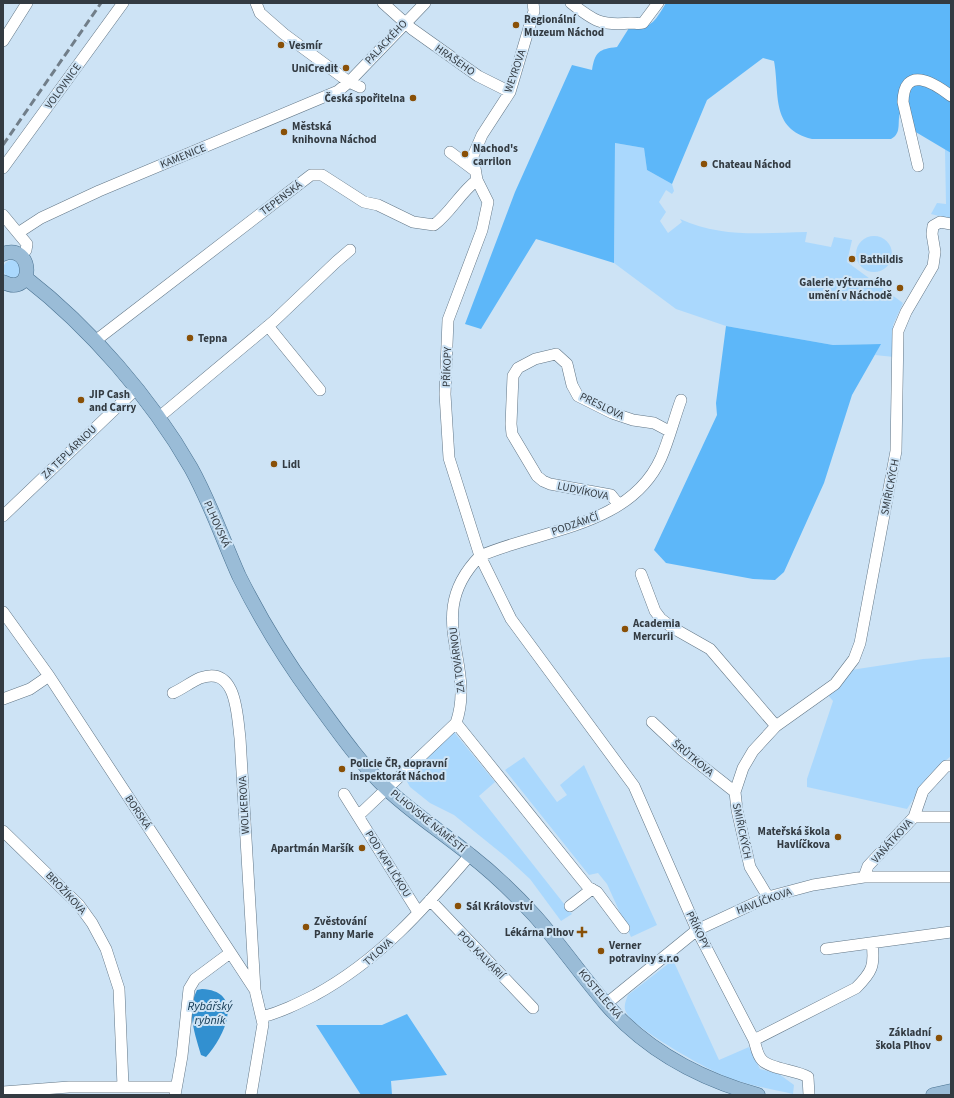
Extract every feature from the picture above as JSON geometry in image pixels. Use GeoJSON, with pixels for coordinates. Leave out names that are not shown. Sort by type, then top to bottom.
{"type":"FeatureCollection","features":[{"type":"Feature","properties":{"kind":"main road"},"geometry":{"type":"LineString","coordinates":[[3,254],[12,252],[21,257],[27,266],[26,278],[17,284],[3,283]]}},
{"type":"Feature","properties":{"kind":"main road","name":"PLHOVSKÁ"},"geometry":{"type":"LineString","coordinates":[[26,278],[94,341],[136,389],[158,418],[191,469],[210,506],[239,576],[283,655],[355,753],[386,788]]}},
{"type":"Feature","properties":{"kind":"main road","name":"PLHOVSKÉ NÁMĚSTÍ"},"geometry":{"type":"LineString","coordinates":[[386,788],[421,818],[470,855]]}},
{"type":"Feature","properties":{"kind":"main road","name":"KOSTELECKÁ"},"geometry":{"type":"LineString","coordinates":[[470,855],[508,889],[535,916],[606,1004],[647,1043],[688,1069],[713,1080],[758,1095]]}},
{"type":"Feature","properties":{"kind":"main road"},"geometry":{"type":"LineString","coordinates":[[933,1095],[951,1091]]}},
{"type":"Feature","properties":{"kind":"street"},"geometry":{"type":"LineString","coordinates":[[3,41],[27,3]]}},
{"type":"Feature","properties":{"kind":"street","name":"VOLOVNICE"},"geometry":{"type":"LineString","coordinates":[[3,168],[123,3]]}},
{"type":"Feature","properties":{"kind":"street"},"geometry":{"type":"LineString","coordinates":[[256,3],[260,13],[284,34],[349,82],[360,87]]}},
{"type":"Feature","properties":{"kind":"street","name":"HRAŠEHO"},"geometry":{"type":"LineString","coordinates":[[383,3],[412,29],[478,76],[510,92]]}},
{"type":"Feature","properties":{"kind":"street","name":"PALACKÉHO"},"geometry":{"type":"LineString","coordinates":[[349,82],[405,22],[425,3]]}},
{"type":"Feature","properties":{"kind":"street"},"geometry":{"type":"LineString","coordinates":[[571,3],[603,24],[643,23],[658,3]]}},
{"type":"Feature","properties":{"kind":"street","name":"WEYROVA"},"geometry":{"type":"LineString","coordinates":[[476,175],[473,156],[482,135],[510,92],[534,7]]}},
{"type":"Feature","properties":{"kind":"street"},"geometry":{"type":"LineString","coordinates":[[918,166],[903,102],[904,92],[908,84],[914,80],[924,80],[935,84],[951,96]]}},
{"type":"Feature","properties":{"kind":"street","name":"KAMENICE"},"geometry":{"type":"LineString","coordinates":[[20,235],[42,218],[85,197],[338,91],[349,82]]}},
{"type":"Feature","properties":{"kind":"street"},"geometry":{"type":"LineString","coordinates":[[450,152],[476,175]]}},
{"type":"Feature","properties":{"kind":"street","name":"TEPENSKÁ"},"geometry":{"type":"LineString","coordinates":[[94,341],[311,175],[322,175],[364,202],[378,205],[413,222],[434,225],[446,216],[468,188],[476,175]]}},
{"type":"Feature","properties":{"kind":"street","name":"PŘÍKOPY"},"geometry":{"type":"LineString","coordinates":[[476,175],[488,202],[482,230],[448,320],[445,394],[448,458],[480,556],[510,619],[634,786],[697,930],[754,1040],[761,1060],[768,1065],[799,1072],[808,1077],[809,1095]]}},
{"type":"Feature","properties":{"kind":"street"},"geometry":{"type":"LineString","coordinates":[[3,215],[27,246],[21,257]]}},
{"type":"Feature","properties":{"kind":"street","name":"SMIŘICKÝCH"},"geometry":{"type":"LineString","coordinates":[[768,897],[750,867],[737,810],[735,792],[743,768],[753,751],[776,726],[835,684],[854,659],[860,643],[896,451],[898,331],[906,312],[933,266],[935,252],[932,230],[936,223],[946,223]]}},
{"type":"Feature","properties":{"kind":"street"},"geometry":{"type":"LineString","coordinates":[[158,418],[268,326],[350,250]]}},
{"type":"Feature","properties":{"kind":"street"},"geometry":{"type":"LineString","coordinates":[[268,326],[320,390]]}},
{"type":"Feature","properties":{"kind":"street","name":"PRESLOVA"},"geometry":{"type":"LineString","coordinates":[[535,359],[556,354],[567,364],[572,385],[578,396],[612,413],[633,420],[654,424],[669,431]]}},
{"type":"Feature","properties":{"kind":"street","name":"LUDVÍKOVA"},"geometry":{"type":"LineString","coordinates":[[535,359],[518,368],[513,376],[512,434],[537,476],[543,481],[550,484],[611,495],[619,505]]}},
{"type":"Feature","properties":{"kind":"street","name":"ZA TEPLÁRNOU"},"geometry":{"type":"LineString","coordinates":[[3,516],[136,389]]}},
{"type":"Feature","properties":{"kind":"street","name":"PODZÁMČÍ"},"geometry":{"type":"LineString","coordinates":[[480,556],[590,520],[608,512],[637,492],[652,473],[661,458],[669,431],[681,400]]}},
{"type":"Feature","properties":{"kind":"street","name":"ZA TOVÁRNOU"},"geometry":{"type":"LineString","coordinates":[[456,723],[461,710],[462,693],[452,634],[453,609],[458,587],[467,570],[480,556]]}},
{"type":"Feature","properties":{"kind":"street"},"geometry":{"type":"LineString","coordinates":[[640,574],[655,611],[661,619],[673,628],[710,649],[751,694],[776,726]]}},
{"type":"Feature","properties":{"kind":"street","name":"BORSKÁ"},"geometry":{"type":"LineString","coordinates":[[3,612],[49,676],[255,990],[262,1017],[262,1030],[251,1095]]}},
{"type":"Feature","properties":{"kind":"street"},"geometry":{"type":"LineString","coordinates":[[3,699],[30,689],[49,676]]}},
{"type":"Feature","properties":{"kind":"street","name":"WOLKEROVA"},"geometry":{"type":"LineString","coordinates":[[173,694],[200,678],[215,676],[222,678],[230,686],[234,698],[240,738],[255,990]]}},
{"type":"Feature","properties":{"kind":"street","name":"ŠRŮTKOVA"},"geometry":{"type":"LineString","coordinates":[[652,722],[683,752],[735,792]]}},
{"type":"Feature","properties":{"kind":"street"},"geometry":{"type":"LineString","coordinates":[[358,816],[456,723],[579,876],[597,892],[624,928]]}},
{"type":"Feature","properties":{"kind":"street","name":"VAŇÁTKOVA"},"geometry":{"type":"LineString","coordinates":[[864,877],[868,866],[914,817],[923,791],[949,766]]}},
{"type":"Feature","properties":{"kind":"street","name":"POD KAPLIČKOU"},"geometry":{"type":"LineString","coordinates":[[344,794],[418,912]]}},
{"type":"Feature","properties":{"kind":"street"},"geometry":{"type":"LineString","coordinates":[[914,817],[951,817]]}},
{"type":"Feature","properties":{"kind":"street","name":"BROŽÍKOVA"},"geometry":{"type":"LineString","coordinates":[[3,831],[79,905],[92,923],[106,949],[119,989],[122,1086]]}},
{"type":"Feature","properties":{"kind":"street","name":"TYLOVA"},"geometry":{"type":"LineString","coordinates":[[262,1017],[290,1008],[346,977],[365,964],[430,900],[470,855]]}},
{"type":"Feature","properties":{"kind":"street","name":"HAVLÍČKOVA"},"geometry":{"type":"LineString","coordinates":[[606,1004],[697,930],[768,897],[813,885],[864,877],[951,877]]}},
{"type":"Feature","properties":{"kind":"street"},"geometry":{"type":"LineString","coordinates":[[570,906],[592,889]]}},
{"type":"Feature","properties":{"kind":"street","name":"POD KALVÁRIÍ"},"geometry":{"type":"LineString","coordinates":[[430,900],[533,1008]]}},
{"type":"Feature","properties":{"kind":"street"},"geometry":{"type":"LineString","coordinates":[[826,949],[951,932]]}},
{"type":"Feature","properties":{"kind":"street"},"geometry":{"type":"LineString","coordinates":[[754,1040],[856,988],[867,977],[872,967],[874,960],[872,943]]}},
{"type":"Feature","properties":{"kind":"street"},"geometry":{"type":"LineString","coordinates":[[3,1092],[69,1087],[122,1086],[175,1091],[182,1056],[189,989],[195,979],[230,953]]}},
{"type":"Feature","properties":{"kind":"shaded area"},"geometry":{"type":"Polygon","coordinates":[[[666,3],[951,3],[951,153],[914,131],[901,111],[897,133],[891,139],[812,139],[799,134],[789,127],[783,118],[778,97],[774,61],[763,58],[707,100],[672,184],[647,170],[644,148],[615,143],[614,263],[536,239],[481,329],[465,324],[515,192],[572,65],[592,70],[596,55],[599,52],[617,47],[629,28],[643,27],[652,23],[666,3]]]}},
{"type":"Feature","properties":{"kind":"shaded area"},"geometry":{"type":"Polygon","coordinates":[[[615,143],[644,148],[647,170],[672,184],[674,191],[672,194],[666,190],[659,202],[666,212],[660,221],[668,233],[682,222],[680,219],[696,225],[727,232],[807,232],[805,242],[831,247],[834,237],[852,240],[847,262],[903,303],[893,325],[894,357],[875,355],[880,344],[833,345],[726,326],[676,309],[614,263],[615,143]]]}},
{"type":"Feature","properties":{"kind":"shaded area"},"geometry":{"type":"Polygon","coordinates":[[[945,149],[951,153],[951,219],[931,214],[937,203],[946,204],[945,149]]]}},
{"type":"Feature","properties":{"kind":"shaded area"},"geometry":{"type":"Polygon","coordinates":[[[878,236],[887,241],[891,247],[891,261],[887,267],[878,272],[870,272],[861,267],[857,261],[856,250],[861,241],[867,237],[878,236]]]}},
{"type":"Feature","properties":{"kind":"shaded area"},"geometry":{"type":"Polygon","coordinates":[[[12,260],[18,263],[21,269],[18,275],[12,278],[6,275],[3,269],[6,263],[12,260]]]}},
{"type":"Feature","properties":{"kind":"shaded area"},"geometry":{"type":"Polygon","coordinates":[[[726,326],[833,345],[881,344],[852,395],[824,483],[784,572],[775,580],[753,579],[666,563],[654,550],[717,415],[716,403],[726,326]]]}},
{"type":"Feature","properties":{"kind":"shaded area"},"geometry":{"type":"Polygon","coordinates":[[[951,657],[951,756],[929,775],[907,809],[807,787],[807,779],[833,701],[828,695],[851,670],[923,659],[951,657]]]}},
{"type":"Feature","properties":{"kind":"shaded area"},"geometry":{"type":"Polygon","coordinates":[[[454,732],[495,782],[479,796],[572,914],[561,921],[530,879],[506,857],[454,815],[430,803],[410,787],[405,778],[454,732]]]}},
{"type":"Feature","properties":{"kind":"shaded area"},"geometry":{"type":"Polygon","coordinates":[[[524,757],[557,802],[567,795],[560,785],[584,765],[657,925],[631,937],[607,884],[598,873],[589,875],[505,770],[524,757]]]}},
{"type":"Feature","properties":{"kind":"shaded area"},"geometry":{"type":"Polygon","coordinates":[[[673,960],[719,1060],[749,1047],[760,1069],[779,1074],[794,1085],[793,1094],[728,1078],[669,1046],[631,1019],[625,1008],[628,995],[673,960]]]}},
{"type":"Feature","properties":{"kind":"shaded area"},"geometry":{"type":"Polygon","coordinates":[[[407,1014],[447,1075],[391,1081],[392,1095],[361,1095],[316,1025],[382,1025],[407,1014]]]}},
{"type":"Feature","properties":{"kind":"water","name":"Rybářský rybník"},"geometry":{"type":"Polygon","coordinates":[[[202,989],[216,992],[224,998],[227,1006],[227,1017],[224,1028],[213,1049],[206,1057],[201,1055],[194,1031],[192,1014],[192,1006],[197,990],[202,989]]]}},
{"type":"Feature","properties":{"kind":"railway"},"geometry":{"type":"LineString","coordinates":[[3,145],[101,3]]}},
{"type":"Feature","properties":{"kind":"place","name":"Regionální Muzeum Náchod"},"geometry":{"type":"Point","coordinates":[516,25]}},
{"type":"Feature","properties":{"kind":"place","name":"Vesmír"},"geometry":{"type":"Point","coordinates":[281,45]}},
{"type":"Feature","properties":{"kind":"place","name":"UniCredit"},"geometry":{"type":"Point","coordinates":[346,68]}},
{"type":"Feature","properties":{"kind":"place","name":"Česká spořitelna"},"geometry":{"type":"Point","coordinates":[413,98]}},
{"type":"Feature","properties":{"kind":"place","name":"Městská knihovna Náchod"},"geometry":{"type":"Point","coordinates":[284,132]}},
{"type":"Feature","properties":{"kind":"place","name":"Nachod's carrilon"},"geometry":{"type":"Point","coordinates":[465,154]}},
{"type":"Feature","properties":{"kind":"place","name":"Chateau Náchod"},"geometry":{"type":"Point","coordinates":[704,164]}},
{"type":"Feature","properties":{"kind":"place","name":"Bathildis"},"geometry":{"type":"Point","coordinates":[852,259]}},
{"type":"Feature","properties":{"kind":"place","name":"Galerie výtvarného umění v Náchodě"},"geometry":{"type":"Point","coordinates":[900,288]}},
{"type":"Feature","properties":{"kind":"place","name":"Tepna"},"geometry":{"type":"Point","coordinates":[190,338]}},
{"type":"Feature","properties":{"kind":"place","name":"JIP Cash and Carry"},"geometry":{"type":"Point","coordinates":[81,400]}},
{"type":"Feature","properties":{"kind":"place","name":"Lidl"},"geometry":{"type":"Point","coordinates":[274,464]}},
{"type":"Feature","properties":{"kind":"place","name":"Academia Mercurii"},"geometry":{"type":"Point","coordinates":[625,629]}},
{"type":"Feature","properties":{"kind":"place","name":"Policie ČR, dopravní inspektorát Náchod"},"geometry":{"type":"Point","coordinates":[342,769]}},
{"type":"Feature","properties":{"kind":"place","name":"Mateřská škola Havlíčkova"},"geometry":{"type":"Point","coordinates":[838,837]}},
{"type":"Feature","properties":{"kind":"place","name":"Apartmán Maršík"},"geometry":{"type":"Point","coordinates":[362,848]}},
{"type":"Feature","properties":{"kind":"place","name":"Sál Království"},"geometry":{"type":"Point","coordinates":[458,906]}},
{"type":"Feature","properties":{"kind":"place","name":"Zvěstování Panny Marie"},"geometry":{"type":"Point","coordinates":[306,927]}},
{"type":"Feature","properties":{"kind":"place","name":"Lékárna Plhov"},"geometry":{"type":"Point","coordinates":[582,932]}},
{"type":"Feature","properties":{"kind":"place","name":"Verner potraviny s.r.o"},"geometry":{"type":"Point","coordinates":[601,951]}},
{"type":"Feature","properties":{"kind":"place","name":"Základní škola Plhov"},"geometry":{"type":"Point","coordinates":[939,1038]}}]}
